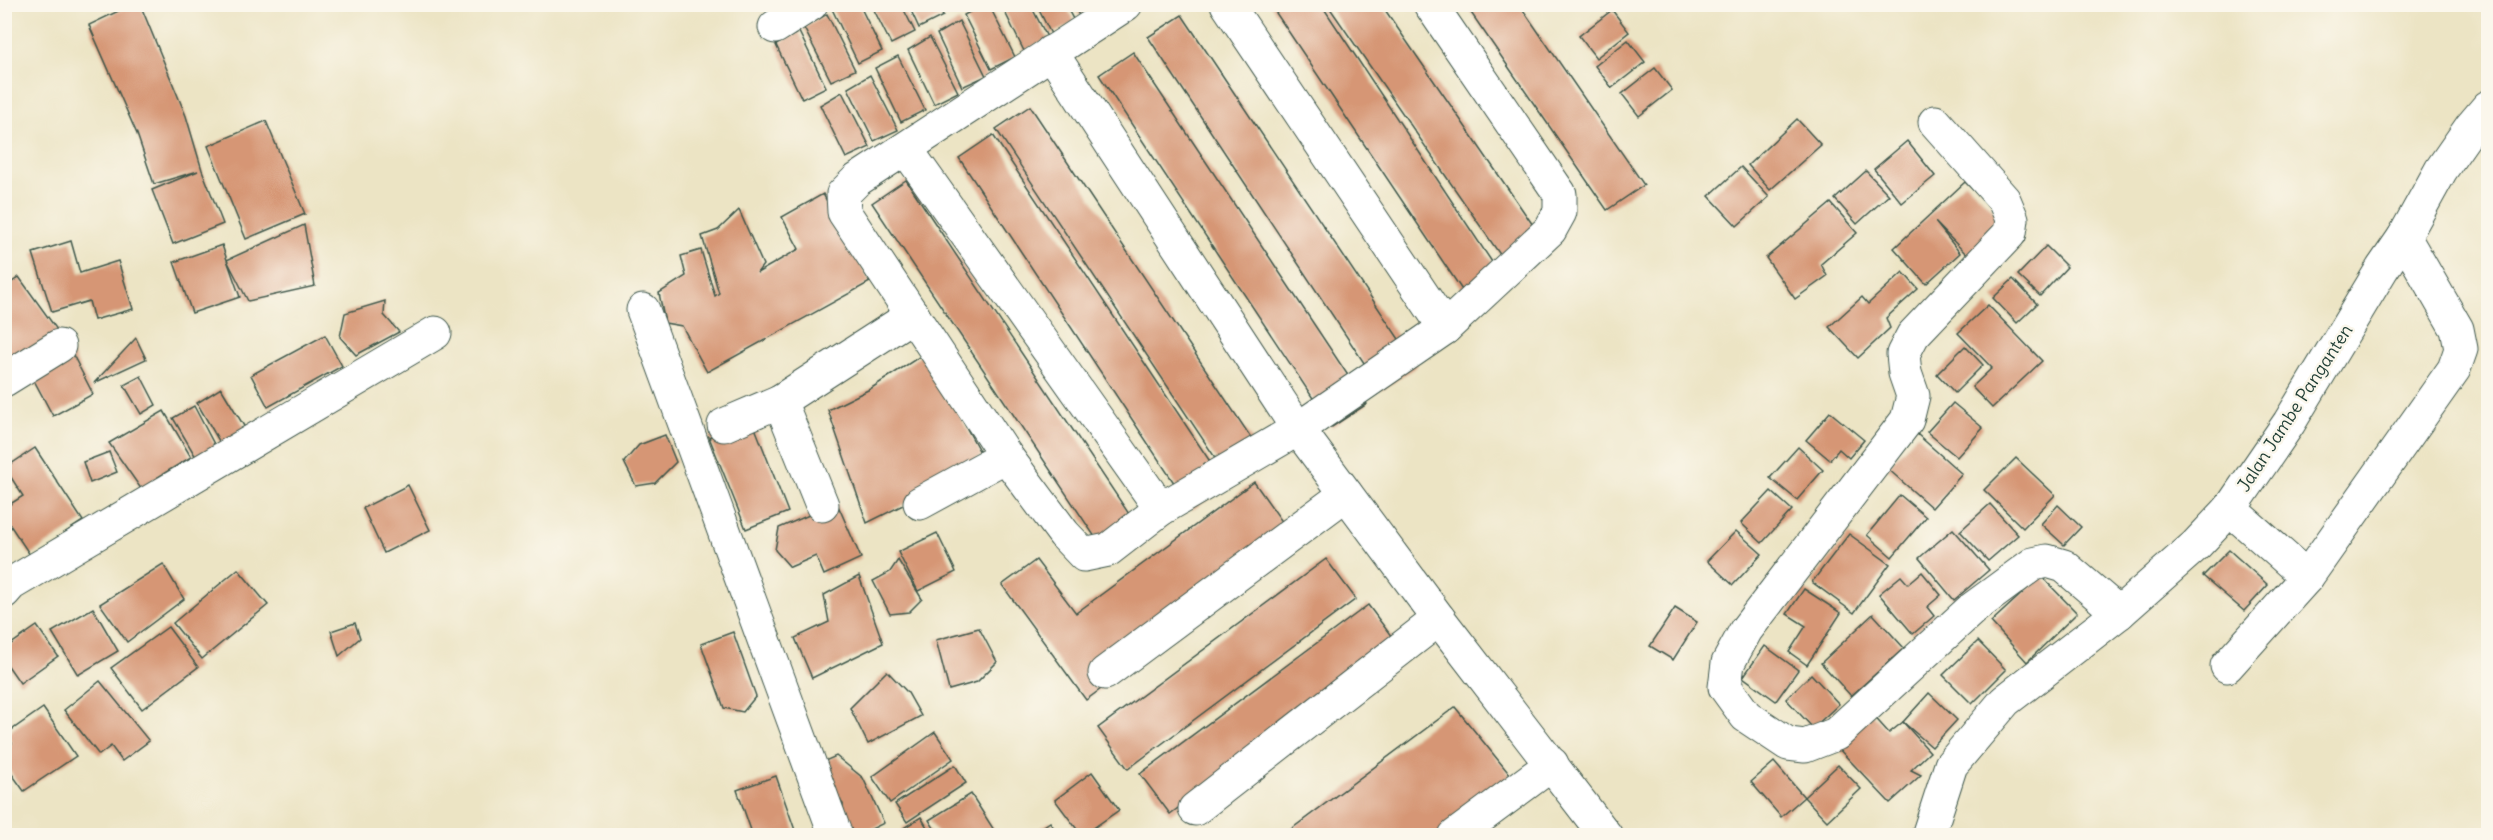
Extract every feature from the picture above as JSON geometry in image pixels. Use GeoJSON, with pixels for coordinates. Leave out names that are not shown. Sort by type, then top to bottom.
{"type":"FeatureCollection","features":[{"type":"Feature","properties":{"kind":"street"},"geometry":{"type":"LineString","coordinates":[[775,27],[811,4]]}},
{"type":"Feature","properties":{"kind":"street"},"geometry":{"type":"LineString","coordinates":[[1126,4],[857,180],[843,194],[844,212],[1006,456],[1065,534],[1084,555],[1108,550],[1161,509],[1298,429],[1445,327],[1550,230],[1560,212],[1560,194],[1430,4]]}},
{"type":"Feature","properties":{"kind":"street"},"geometry":{"type":"LineString","coordinates":[[1227,4],[1445,327]]}},
{"type":"Feature","properties":{"kind":"street"},"geometry":{"type":"LineString","coordinates":[[1051,52],[1298,429],[1439,619],[1606,836]]}},
{"type":"Feature","properties":{"kind":"street"},"geometry":{"type":"LineString","coordinates":[[1935,122],[2004,200],[2012,219],[2010,234],[1913,335],[1903,354],[1905,373],[1913,396],[1907,420],[1746,630],[1728,663],[1725,687],[1746,716],[1788,744],[1806,746],[1836,734],[1972,609],[2033,564],[2047,561],[2064,566],[2119,613]]}},
{"type":"Feature","properties":{"kind":"street","name":"Jalan Jambe Panganten"},"geometry":{"type":"LineString","coordinates":[[1928,836],[1951,765],[2005,701],[2119,613],[2196,545],[2230,508],[2289,423],[2382,269],[2404,237],[2441,170],[2483,122]]}},
{"type":"Feature","properties":{"kind":"street"},"geometry":{"type":"LineString","coordinates":[[906,149],[1161,509]]}},
{"type":"Feature","properties":{"kind":"street"},"geometry":{"type":"LineString","coordinates":[[2227,666],[2307,577],[2454,369],[2461,350],[2457,329],[2404,237]]}},
{"type":"Feature","properties":{"kind":"street"},"geometry":{"type":"LineString","coordinates":[[643,310],[836,836]]}},
{"type":"Feature","properties":{"kind":"street"},"geometry":{"type":"LineString","coordinates":[[724,425],[780,401],[913,315]]}},
{"type":"Feature","properties":{"kind":"street"},"geometry":{"type":"LineString","coordinates":[[4,592],[11,584],[435,333]]}},
{"type":"Feature","properties":{"kind":"street"},"geometry":{"type":"LineString","coordinates":[[4,380],[59,346]]}},
{"type":"Feature","properties":{"kind":"street"},"geometry":{"type":"LineString","coordinates":[[780,401],[822,505]]}},
{"type":"Feature","properties":{"kind":"street"},"geometry":{"type":"LineString","coordinates":[[920,503],[1006,456]]}},
{"type":"Feature","properties":{"kind":"street"},"geometry":{"type":"LineString","coordinates":[[1105,673],[1346,494]]}},
{"type":"Feature","properties":{"kind":"street"},"geometry":{"type":"LineString","coordinates":[[2230,508],[2307,577]]}},
{"type":"Feature","properties":{"kind":"street"},"geometry":{"type":"LineString","coordinates":[[1195,809],[1439,619]]}},
{"type":"Feature","properties":{"kind":"street"},"geometry":{"type":"LineString","coordinates":[[1455,836],[1552,764]]}},
{"type":"Feature","properties":{"kind":"building"},"geometry":{"type":"Polygon","coordinates":[[[133,4],[140,4],[186,116],[202,170],[223,224],[173,244],[152,190],[198,171],[154,184],[137,134],[89,25],[133,4]]]}},
{"type":"Feature","properties":{"kind":"building"},"geometry":{"type":"Polygon","coordinates":[[[840,4],[859,4],[882,51],[858,63],[832,9],[840,4]]]}},
{"type":"Feature","properties":{"kind":"building"},"geometry":{"type":"Polygon","coordinates":[[[871,4],[901,4],[915,32],[891,44],[871,4]]]}},
{"type":"Feature","properties":{"kind":"building"},"geometry":{"type":"Polygon","coordinates":[[[908,4],[937,4],[943,16],[919,28],[908,4]]]}},
{"type":"Feature","properties":{"kind":"building"},"geometry":{"type":"Polygon","coordinates":[[[1001,4],[1030,4],[1048,39],[1024,51],[1001,4]]]}},
{"type":"Feature","properties":{"kind":"building"},"geometry":{"type":"Polygon","coordinates":[[[1036,4],[1065,4],[1075,23],[1051,34],[1036,4]]]}},
{"type":"Feature","properties":{"kind":"building"},"geometry":{"type":"Polygon","coordinates":[[[1074,4],[1102,4],[1079,16],[1074,4]]]}},
{"type":"Feature","properties":{"kind":"building"},"geometry":{"type":"Polygon","coordinates":[[[1270,4],[1321,4],[1494,265],[1466,296],[1270,4]]]}},
{"type":"Feature","properties":{"kind":"building"},"geometry":{"type":"Polygon","coordinates":[[[1327,4],[1381,4],[1546,244],[1510,269],[1327,4]]]}},
{"type":"Feature","properties":{"kind":"building"},"geometry":{"type":"Polygon","coordinates":[[[1465,4],[1519,4],[1644,185],[1607,210],[1465,4]]]}},
{"type":"Feature","properties":{"kind":"building"},"geometry":{"type":"Polygon","coordinates":[[[983,5],[989,5],[1015,57],[991,69],[964,15],[983,5]]]}},
{"type":"Feature","properties":{"kind":"building"},"geometry":{"type":"Polygon","coordinates":[[[1612,10],[1629,32],[1596,58],[1579,36],[1612,10]]]}},
{"type":"Feature","properties":{"kind":"building"},"geometry":{"type":"Polygon","coordinates":[[[827,14],[855,70],[831,81],[804,28],[827,14]]]}},
{"type":"Feature","properties":{"kind":"building"},"geometry":{"type":"Polygon","coordinates":[[[1182,15],[1417,366],[1382,390],[1148,37],[1182,15]]]}},
{"type":"Feature","properties":{"kind":"building"},"geometry":{"type":"Polygon","coordinates":[[[959,21],[986,76],[962,87],[937,34],[959,21]]]}},
{"type":"Feature","properties":{"kind":"building"},"geometry":{"type":"Polygon","coordinates":[[[799,32],[826,87],[802,99],[776,45],[799,32]]]}},
{"type":"Feature","properties":{"kind":"building"},"geometry":{"type":"Polygon","coordinates":[[[930,37],[958,92],[934,104],[908,50],[930,37]]]}},
{"type":"Feature","properties":{"kind":"building"},"geometry":{"type":"Polygon","coordinates":[[[1628,40],[1645,62],[1612,88],[1595,66],[1628,40]]]}},
{"type":"Feature","properties":{"kind":"building"},"geometry":{"type":"Polygon","coordinates":[[[1133,52],[1367,404],[1332,427],[1099,75],[1133,52]]]}},
{"type":"Feature","properties":{"kind":"building"},"geometry":{"type":"Polygon","coordinates":[[[898,56],[925,110],[901,122],[875,68],[898,56]]]}},
{"type":"Feature","properties":{"kind":"building"},"geometry":{"type":"Polygon","coordinates":[[[1655,68],[1672,90],[1639,116],[1622,94],[1655,68]]]}},
{"type":"Feature","properties":{"kind":"building"},"geometry":{"type":"Polygon","coordinates":[[[870,75],[898,130],[874,141],[848,88],[870,75]]]}},
{"type":"Feature","properties":{"kind":"building"},"geometry":{"type":"Polygon","coordinates":[[[842,92],[870,147],[846,158],[820,105],[842,92]]]}},
{"type":"Feature","properties":{"kind":"building"},"geometry":{"type":"Polygon","coordinates":[[[1030,106],[1264,457],[1230,480],[996,129],[1030,106]]]}},
{"type":"Feature","properties":{"kind":"building"},"geometry":{"type":"Polygon","coordinates":[[[1797,119],[1821,145],[1770,190],[1748,165],[1797,119]]]}},
{"type":"Feature","properties":{"kind":"building"},"geometry":{"type":"Polygon","coordinates":[[[266,121],[305,214],[246,239],[208,146],[266,121]]]}},
{"type":"Feature","properties":{"kind":"building"},"geometry":{"type":"Polygon","coordinates":[[[993,135],[1227,487],[1192,510],[959,158],[993,135]]]}},
{"type":"Feature","properties":{"kind":"building"},"geometry":{"type":"Polygon","coordinates":[[[1907,141],[1935,176],[1902,203],[1874,169],[1907,141]]]}},
{"type":"Feature","properties":{"kind":"building"},"geometry":{"type":"Polygon","coordinates":[[[1741,167],[1769,197],[1737,226],[1709,196],[1741,167]]]}},
{"type":"Feature","properties":{"kind":"building"},"geometry":{"type":"Polygon","coordinates":[[[1866,171],[1889,195],[1857,224],[1835,199],[1866,171]]]}},
{"type":"Feature","properties":{"kind":"building"},"geometry":{"type":"Polygon","coordinates":[[[906,180],[1141,532],[1107,555],[872,203],[906,180]]]}},
{"type":"Feature","properties":{"kind":"building"},"geometry":{"type":"Polygon","coordinates":[[[1965,182],[2004,221],[1969,257],[1935,222],[1960,253],[1926,284],[1894,248],[1965,182]]]}},
{"type":"Feature","properties":{"kind":"building"},"geometry":{"type":"Polygon","coordinates":[[[823,194],[870,282],[707,372],[682,326],[665,323],[659,293],[686,276],[681,256],[701,250],[715,296],[719,293],[702,236],[718,230],[739,210],[763,265],[757,273],[799,249],[782,217],[823,194]]]}},
{"type":"Feature","properties":{"kind":"building"},"geometry":{"type":"Polygon","coordinates":[[[1831,203],[1857,233],[1821,264],[1827,276],[1795,299],[1766,258],[1831,203]]]}},
{"type":"Feature","properties":{"kind":"building"},"geometry":{"type":"Polygon","coordinates":[[[304,225],[315,286],[248,301],[227,260],[304,225]]]}},
{"type":"Feature","properties":{"kind":"building"},"geometry":{"type":"Polygon","coordinates":[[[71,241],[80,273],[118,261],[133,309],[94,320],[89,301],[52,312],[33,253],[71,241]]]}},
{"type":"Feature","properties":{"kind":"building"},"geometry":{"type":"Polygon","coordinates":[[[222,245],[240,297],[192,313],[174,262],[222,245]]]}},
{"type":"Feature","properties":{"kind":"building"},"geometry":{"type":"Polygon","coordinates":[[[2046,246],[2067,267],[2040,296],[2018,275],[2046,246]]]}},
{"type":"Feature","properties":{"kind":"building"},"geometry":{"type":"Polygon","coordinates":[[[1903,272],[1918,289],[1886,318],[1890,328],[1858,358],[1829,327],[1862,297],[1868,304],[1903,272]]]}},
{"type":"Feature","properties":{"kind":"building"},"geometry":{"type":"Polygon","coordinates":[[[19,277],[63,338],[4,380],[4,288],[19,277]]]}},
{"type":"Feature","properties":{"kind":"building"},"geometry":{"type":"Polygon","coordinates":[[[2013,279],[2037,304],[2017,323],[1993,298],[2013,279]]]}},
{"type":"Feature","properties":{"kind":"building"},"geometry":{"type":"Polygon","coordinates":[[[385,301],[384,315],[399,332],[356,355],[340,337],[345,313],[385,301]]]}},
{"type":"Feature","properties":{"kind":"building"},"geometry":{"type":"Polygon","coordinates":[[[1988,305],[2042,361],[1992,408],[1972,387],[1992,368],[1958,333],[1988,305]]]}},
{"type":"Feature","properties":{"kind":"building"},"geometry":{"type":"Polygon","coordinates":[[[325,335],[342,366],[268,407],[251,375],[325,335]]]}},
{"type":"Feature","properties":{"kind":"building"},"geometry":{"type":"Polygon","coordinates":[[[136,338],[146,359],[94,383],[136,338]]]}},
{"type":"Feature","properties":{"kind":"building"},"geometry":{"type":"Polygon","coordinates":[[[1965,346],[1983,365],[1955,393],[1937,374],[1965,346]]]}},
{"type":"Feature","properties":{"kind":"building"},"geometry":{"type":"Polygon","coordinates":[[[70,349],[93,394],[53,416],[29,371],[70,349]]]}},
{"type":"Feature","properties":{"kind":"building"},"geometry":{"type":"Polygon","coordinates":[[[925,353],[982,456],[913,500],[867,523],[828,410],[870,389],[925,353]]]}},
{"type":"Feature","properties":{"kind":"building"},"geometry":{"type":"Polygon","coordinates":[[[141,376],[156,405],[141,414],[124,385],[141,376]]]}},
{"type":"Feature","properties":{"kind":"building"},"geometry":{"type":"Polygon","coordinates":[[[221,388],[247,431],[222,446],[197,403],[221,388]]]}},
{"type":"Feature","properties":{"kind":"building"},"geometry":{"type":"Polygon","coordinates":[[[1953,403],[1983,428],[1957,457],[1927,432],[1953,403]]]}},
{"type":"Feature","properties":{"kind":"building"},"geometry":{"type":"Polygon","coordinates":[[[194,406],[216,448],[197,459],[173,418],[194,406]]]}},
{"type":"Feature","properties":{"kind":"building"},"geometry":{"type":"Polygon","coordinates":[[[164,411],[191,457],[158,477],[161,482],[144,493],[109,443],[164,411]]]}},
{"type":"Feature","properties":{"kind":"building"},"geometry":{"type":"Polygon","coordinates":[[[1830,412],[1864,440],[1849,458],[1839,449],[1830,460],[1806,440],[1830,412]]]}},
{"type":"Feature","properties":{"kind":"building"},"geometry":{"type":"Polygon","coordinates":[[[752,420],[788,512],[746,529],[709,437],[752,420]]]}},
{"type":"Feature","properties":{"kind":"building"},"geometry":{"type":"Polygon","coordinates":[[[1917,434],[1962,474],[1932,508],[1887,468],[1917,434]]]}},
{"type":"Feature","properties":{"kind":"building"},"geometry":{"type":"Polygon","coordinates":[[[665,435],[676,462],[655,483],[636,486],[624,462],[639,445],[665,435]]]}},
{"type":"Feature","properties":{"kind":"building"},"geometry":{"type":"Polygon","coordinates":[[[1798,447],[1823,470],[1797,500],[1770,478],[1798,447]]]}},
{"type":"Feature","properties":{"kind":"building"},"geometry":{"type":"Polygon","coordinates":[[[35,448],[83,521],[30,555],[4,516],[4,508],[23,496],[5,468],[35,448]]]}},
{"type":"Feature","properties":{"kind":"building"},"geometry":{"type":"Polygon","coordinates":[[[109,452],[117,472],[90,483],[83,462],[109,452]]]}},
{"type":"Feature","properties":{"kind":"building"},"geometry":{"type":"Polygon","coordinates":[[[2016,458],[2055,495],[2023,528],[1984,490],[2016,458]]]}},
{"type":"Feature","properties":{"kind":"building"},"geometry":{"type":"Polygon","coordinates":[[[1254,482],[1298,544],[1086,700],[1002,585],[1036,560],[1076,613],[1254,482]]]}},
{"type":"Feature","properties":{"kind":"building"},"geometry":{"type":"Polygon","coordinates":[[[408,485],[430,530],[384,553],[363,508],[408,485]]]}},
{"type":"Feature","properties":{"kind":"building"},"geometry":{"type":"Polygon","coordinates":[[[1771,491],[1792,510],[1762,543],[1741,523],[1771,491]]]}},
{"type":"Feature","properties":{"kind":"building"},"geometry":{"type":"Polygon","coordinates":[[[1900,495],[1926,517],[1892,557],[1867,535],[1900,495]]]}},
{"type":"Feature","properties":{"kind":"building"},"geometry":{"type":"Polygon","coordinates":[[[837,503],[861,558],[824,575],[816,556],[790,567],[775,550],[779,528],[837,503]]]}},
{"type":"Feature","properties":{"kind":"building"},"geometry":{"type":"Polygon","coordinates":[[[1990,504],[2018,535],[1988,561],[1960,531],[1990,504]]]}},
{"type":"Feature","properties":{"kind":"building"},"geometry":{"type":"Polygon","coordinates":[[[2058,505],[2081,527],[2064,545],[2041,524],[2058,505]]]}},
{"type":"Feature","properties":{"kind":"building"},"geometry":{"type":"Polygon","coordinates":[[[1953,529],[1989,570],[1954,600],[1919,558],[1953,529]]]}},
{"type":"Feature","properties":{"kind":"building"},"geometry":{"type":"Polygon","coordinates":[[[1736,531],[1762,554],[1733,585],[1707,561],[1736,531]]]}},
{"type":"Feature","properties":{"kind":"building"},"geometry":{"type":"Polygon","coordinates":[[[937,533],[956,572],[918,591],[898,552],[937,533]]]}},
{"type":"Feature","properties":{"kind":"building"},"geometry":{"type":"Polygon","coordinates":[[[1849,534],[1890,564],[1854,613],[1812,582],[1849,534]]]}},
{"type":"Feature","properties":{"kind":"building"},"geometry":{"type":"Polygon","coordinates":[[[2229,550],[2268,585],[2244,611],[2203,576],[2229,550]]]}},
{"type":"Feature","properties":{"kind":"building"},"geometry":{"type":"Polygon","coordinates":[[[1326,559],[1356,599],[1128,769],[1098,728],[1326,559]]]}},
{"type":"Feature","properties":{"kind":"building"},"geometry":{"type":"Polygon","coordinates":[[[898,560],[922,599],[909,612],[890,614],[873,581],[890,572],[898,560]]]}},
{"type":"Feature","properties":{"kind":"building"},"geometry":{"type":"Polygon","coordinates":[[[163,564],[184,599],[127,642],[100,604],[163,564]]]}},
{"type":"Feature","properties":{"kind":"building"},"geometry":{"type":"Polygon","coordinates":[[[238,569],[268,605],[202,659],[173,623],[238,569]]]}},
{"type":"Feature","properties":{"kind":"building"},"geometry":{"type":"Polygon","coordinates":[[[1922,572],[1941,595],[1927,607],[1934,616],[1913,634],[1879,594],[1901,576],[1908,584],[1922,572]]]}},
{"type":"Feature","properties":{"kind":"building"},"geometry":{"type":"Polygon","coordinates":[[[859,576],[883,643],[812,678],[795,638],[829,622],[824,595],[859,576]]]}},
{"type":"Feature","properties":{"kind":"building"},"geometry":{"type":"Polygon","coordinates":[[[2041,576],[2077,613],[2027,662],[1991,622],[2041,576]]]}},
{"type":"Feature","properties":{"kind":"building"},"geometry":{"type":"Polygon","coordinates":[[[1804,589],[1841,613],[1807,665],[1789,652],[1806,626],[1787,614],[1804,589]]]}},
{"type":"Feature","properties":{"kind":"building"},"geometry":{"type":"Polygon","coordinates":[[[1368,605],[1398,645],[1170,814],[1140,774],[1368,605]]]}},
{"type":"Feature","properties":{"kind":"building"},"geometry":{"type":"Polygon","coordinates":[[[93,608],[118,651],[78,675],[52,632],[93,608]]]}},
{"type":"Feature","properties":{"kind":"building"},"geometry":{"type":"Polygon","coordinates":[[[1675,608],[1697,622],[1673,660],[1650,646],[1675,608]]]}},
{"type":"Feature","properties":{"kind":"building"},"geometry":{"type":"Polygon","coordinates":[[[1873,614],[1904,648],[1851,696],[1821,663],[1873,614]]]}},
{"type":"Feature","properties":{"kind":"building"},"geometry":{"type":"Polygon","coordinates":[[[355,623],[360,638],[339,656],[331,631],[355,623]]]}},
{"type":"Feature","properties":{"kind":"building"},"geometry":{"type":"Polygon","coordinates":[[[37,626],[58,656],[20,683],[4,660],[4,649],[37,626]]]}},
{"type":"Feature","properties":{"kind":"building"},"geometry":{"type":"Polygon","coordinates":[[[168,627],[198,667],[142,709],[111,668],[168,627]]]}},
{"type":"Feature","properties":{"kind":"building"},"geometry":{"type":"Polygon","coordinates":[[[979,628],[997,662],[977,682],[949,690],[936,640],[979,628]]]}},
{"type":"Feature","properties":{"kind":"building"},"geometry":{"type":"Polygon","coordinates":[[[733,632],[756,696],[743,712],[724,708],[701,644],[733,632]]]}},
{"type":"Feature","properties":{"kind":"building"},"geometry":{"type":"Polygon","coordinates":[[[1978,641],[2006,670],[1972,704],[1943,675],[1978,641]]]}},
{"type":"Feature","properties":{"kind":"building"},"geometry":{"type":"Polygon","coordinates":[[[1765,646],[1798,670],[1776,701],[1743,677],[1765,646]]]}},
{"type":"Feature","properties":{"kind":"building"},"geometry":{"type":"Polygon","coordinates":[[[887,671],[908,693],[921,716],[868,744],[850,708],[887,671]]]}},
{"type":"Feature","properties":{"kind":"building"},"geometry":{"type":"Polygon","coordinates":[[[1811,674],[1839,704],[1813,728],[1786,699],[1811,674]]]}},
{"type":"Feature","properties":{"kind":"building"},"geometry":{"type":"Polygon","coordinates":[[[100,681],[149,741],[122,761],[111,746],[99,755],[64,710],[100,681]]]}},
{"type":"Feature","properties":{"kind":"building"},"geometry":{"type":"Polygon","coordinates":[[[1929,693],[1957,720],[1932,747],[1903,722],[1929,693]]]}},
{"type":"Feature","properties":{"kind":"building"},"geometry":{"type":"Polygon","coordinates":[[[1455,707],[1520,787],[1450,836],[1282,836],[1455,707]]]}},
{"type":"Feature","properties":{"kind":"building"},"geometry":{"type":"Polygon","coordinates":[[[43,708],[76,756],[24,791],[4,763],[4,748],[12,743],[6,734],[43,708]]]}},
{"type":"Feature","properties":{"kind":"building"},"geometry":{"type":"Polygon","coordinates":[[[1871,713],[1889,733],[1903,722],[1930,752],[1911,770],[1921,775],[1890,803],[1836,746],[1871,713]]]}},
{"type":"Feature","properties":{"kind":"building"},"geometry":{"type":"Polygon","coordinates":[[[935,732],[953,759],[890,803],[872,777],[935,732]]]}},
{"type":"Feature","properties":{"kind":"building"},"geometry":{"type":"Polygon","coordinates":[[[836,756],[863,778],[884,823],[857,836],[846,836],[843,804],[832,793],[818,764],[836,756]]]}},
{"type":"Feature","properties":{"kind":"building"},"geometry":{"type":"Polygon","coordinates":[[[1774,762],[1804,797],[1781,817],[1751,782],[1774,762]]]}},
{"type":"Feature","properties":{"kind":"building"},"geometry":{"type":"Polygon","coordinates":[[[955,765],[966,783],[907,822],[895,804],[955,765]]]}},
{"type":"Feature","properties":{"kind":"building"},"geometry":{"type":"Polygon","coordinates":[[[1838,765],[1861,789],[1827,821],[1804,797],[1838,765]]]}},
{"type":"Feature","properties":{"kind":"building"},"geometry":{"type":"Polygon","coordinates":[[[1092,772],[1119,810],[1082,836],[1055,800],[1092,772]]]}},
{"type":"Feature","properties":{"kind":"building"},"geometry":{"type":"Polygon","coordinates":[[[776,776],[797,836],[753,836],[737,790],[776,776]]]}},
{"type":"Feature","properties":{"kind":"building"},"geometry":{"type":"Polygon","coordinates":[[[971,794],[994,830],[985,836],[939,836],[929,820],[971,794]]]}},
{"type":"Feature","properties":{"kind":"building"},"geometry":{"type":"Polygon","coordinates":[[[921,817],[932,836],[906,836],[902,829],[921,817]]]}},
{"type":"Feature","properties":{"kind":"building"},"geometry":{"type":"Polygon","coordinates":[[[1050,822],[1059,836],[1029,836],[1050,822]]]}}]}
